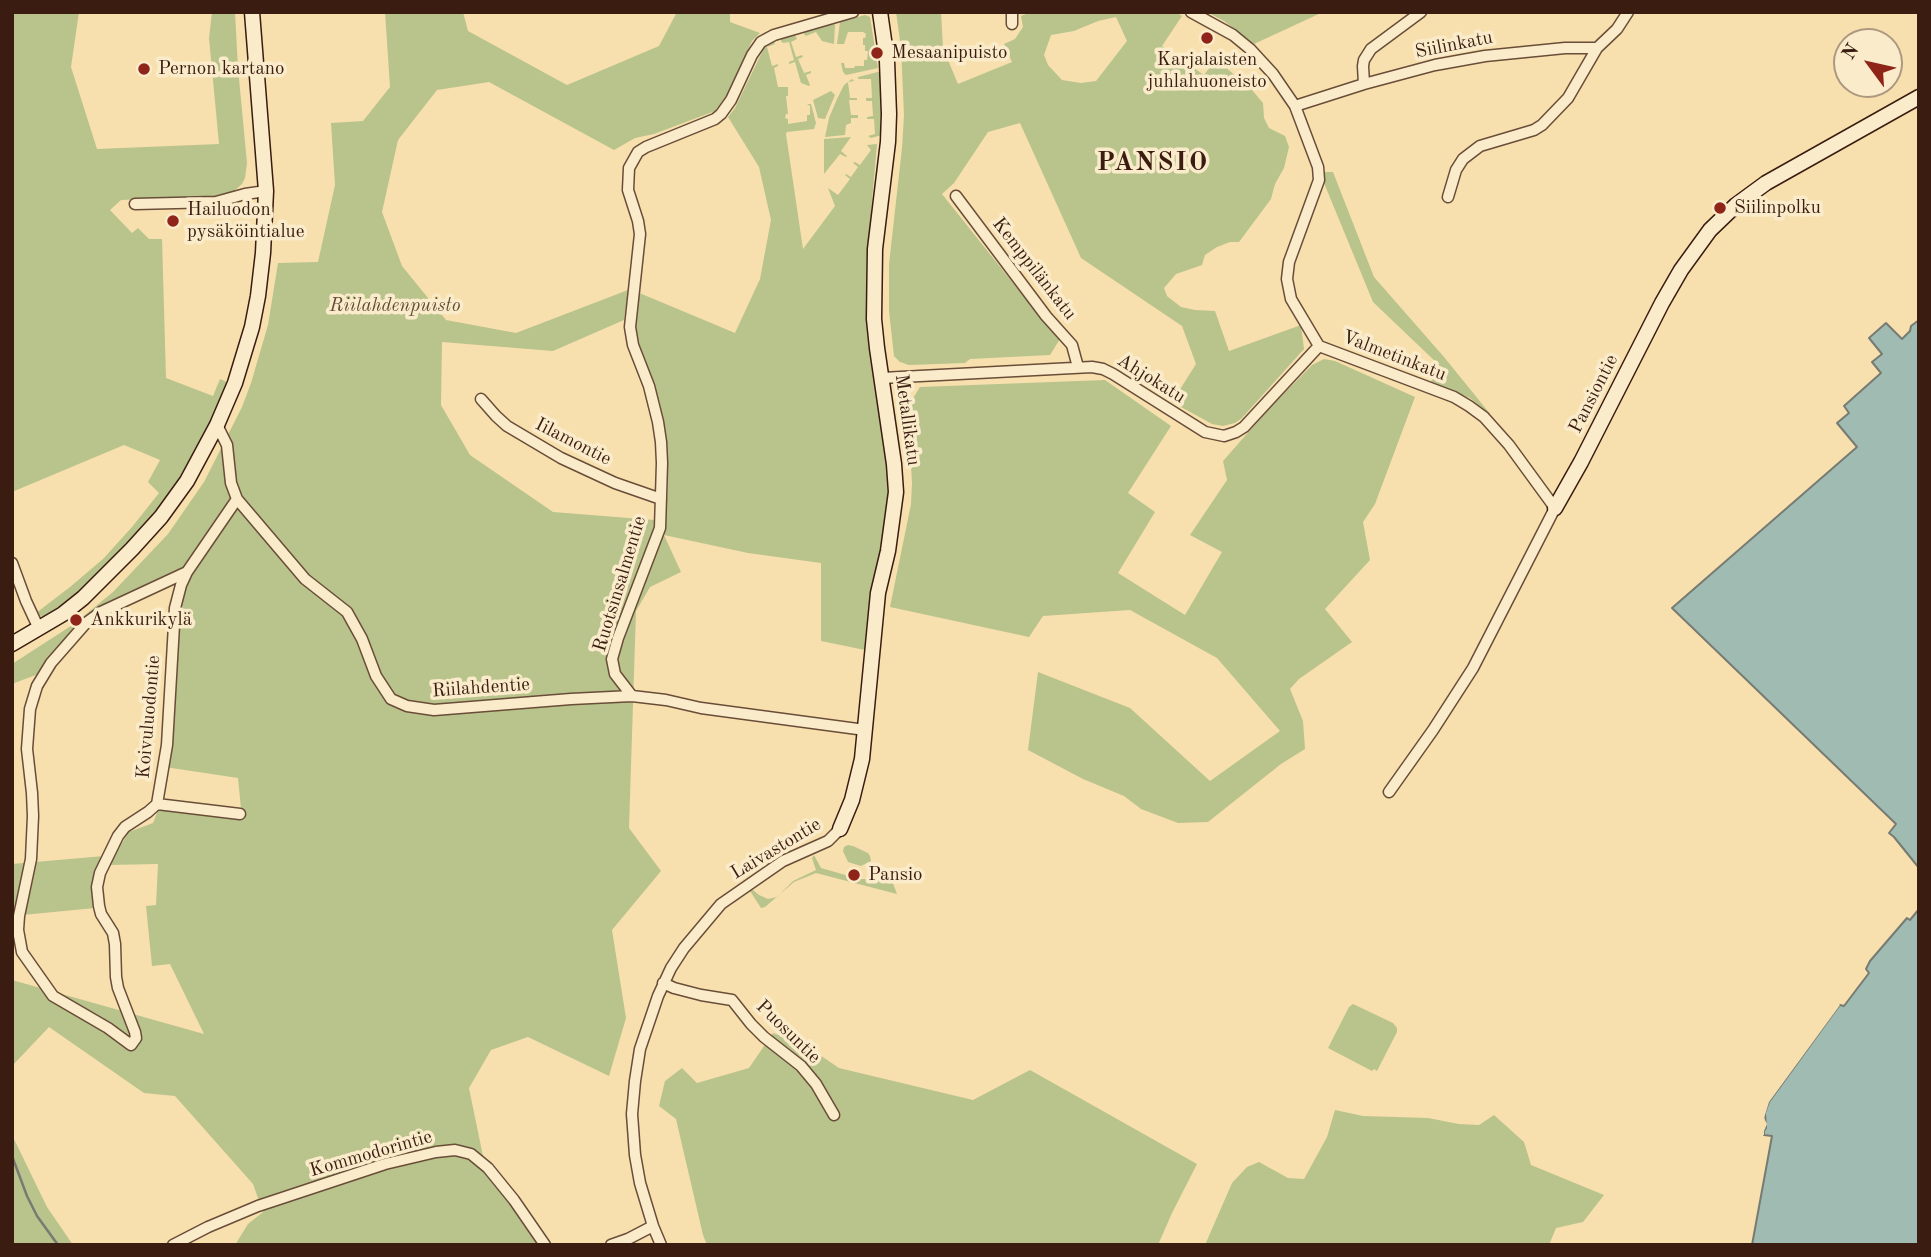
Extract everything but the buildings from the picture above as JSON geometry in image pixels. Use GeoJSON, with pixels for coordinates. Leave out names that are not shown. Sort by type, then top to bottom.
{"type":"FeatureCollection","features":[{"type":"Feature","properties":{"kind":"street"},"geometry":{"type":"LineString","coordinates":[[12,644],[63,614],[83,598],[161,517],[187,481],[217,425],[235,383],[252,327],[258,296],[266,191],[252,12]]}},
{"type":"Feature","properties":{"kind":"street","name":"Ruotsinsalmentie"},"geometry":{"type":"LineString","coordinates":[[632,696],[615,674],[612,659],[660,528],[662,442],[649,386],[629,327],[640,234],[628,190],[629,168],[638,152],[646,147],[715,119],[721,114],[761,42],[774,35],[853,12]]}},
{"type":"Feature","properties":{"kind":"street","name":"Metallikatu"},"geometry":{"type":"LineString","coordinates":[[840,829],[852,800],[862,759],[878,593],[888,551],[896,492],[894,456],[874,319],[875,249],[888,142],[889,89],[880,12]]}},
{"type":"Feature","properties":{"kind":"street","name":"Valmetinkatu"},"geometry":{"type":"LineString","coordinates":[[1191,12],[1233,35],[1250,49],[1273,74],[1295,106],[1320,172],[1289,262],[1287,279],[1292,299],[1319,346],[1469,405],[1484,416],[1509,444],[1555,508]]}},
{"type":"Feature","properties":{"kind":"street"},"geometry":{"type":"LineString","coordinates":[[1364,84],[1363,66],[1371,49],[1421,12]]}},
{"type":"Feature","properties":{"kind":"street"},"geometry":{"type":"LineString","coordinates":[[1448,198],[1456,170],[1463,159],[1480,146],[1534,130],[1542,125],[1568,98],[1597,48],[1617,29],[1629,12]]}},
{"type":"Feature","properties":{"kind":"street","name":"Siilinkatu"},"geometry":{"type":"LineString","coordinates":[[1295,106],[1435,65],[1485,56],[1565,48],[1597,48]]}},
{"type":"Feature","properties":{"kind":"street","name":"Pansiontie"},"geometry":{"type":"LineString","coordinates":[[1389,792],[1473,668],[1662,303],[1681,270],[1710,230],[1736,205],[1766,183],[1919,97]]}},
{"type":"Feature","properties":{"kind":"street"},"geometry":{"type":"LineString","coordinates":[[135,204],[216,202],[266,191]]}},
{"type":"Feature","properties":{"kind":"street","name":"Kemppilänkatu"},"geometry":{"type":"LineString","coordinates":[[956,196],[1046,316],[1072,345],[1078,367]]}},
{"type":"Feature","properties":{"kind":"street","name":"Ahjokatu"},"geometry":{"type":"LineString","coordinates":[[882,378],[1078,367],[1103,369],[1205,432],[1224,436],[1244,427],[1319,346]]}},
{"type":"Feature","properties":{"kind":"street","name":"Iilamontie"},"geometry":{"type":"LineString","coordinates":[[481,399],[507,426],[561,458],[615,483],[661,499]]}},
{"type":"Feature","properties":{"kind":"street","name":"Riilahdentie"},"geometry":{"type":"LineString","coordinates":[[217,425],[227,446],[231,483],[237,499],[305,579],[347,612],[362,639],[376,676],[391,699],[407,706],[435,710],[632,696],[865,730]]}},
{"type":"Feature","properties":{"kind":"street","name":"Koivuluodontie"},"geometry":{"type":"LineString","coordinates":[[187,572],[101,612],[86,623],[42,677],[33,696],[28,719],[27,749],[33,816],[31,859],[19,916],[18,930],[22,952],[53,996],[108,1028],[131,1045],[136,1038],[135,1032],[118,988],[113,933],[99,906],[97,887],[100,873],[118,836],[125,827],[157,804],[167,745],[175,608],[181,585],[237,499]]}},
{"type":"Feature","properties":{"kind":"street"},"geometry":{"type":"LineString","coordinates":[[12,563],[39,629]]}},
{"type":"Feature","properties":{"kind":"street"},"geometry":{"type":"LineString","coordinates":[[157,804],[240,814]]}},
{"type":"Feature","properties":{"kind":"street","name":"Laivastontie"},"geometry":{"type":"LineString","coordinates":[[661,1245],[640,1183],[635,1155],[633,1102],[640,1049],[663,983],[684,948],[721,904],[783,861],[828,841],[840,829]]}},
{"type":"Feature","properties":{"kind":"street","name":"Puosuntie"},"geometry":{"type":"LineString","coordinates":[[663,983],[701,995],[732,1000],[764,1037],[801,1066],[816,1084],[834,1115]]}},
{"type":"Feature","properties":{"kind":"street","name":"Kommodorintie"},"geometry":{"type":"LineString","coordinates":[[173,1245],[258,1206],[386,1164],[455,1150],[471,1153],[488,1168],[545,1245]]}},
{"type":"Feature","properties":{"kind":"street"},"geometry":{"type":"LineString","coordinates":[[611,1245],[653,1226]]}},
{"type":"Feature","properties":{"kind":"green space"},"geometry":{"type":"Polygon","coordinates":[[[12,12],[79,12],[71,67],[97,149],[219,144],[209,38],[212,12],[235,12],[247,163],[242,184],[232,193],[223,196],[121,200],[110,210],[132,233],[138,228],[149,239],[162,239],[166,378],[213,396],[220,379],[229,383],[219,409],[186,471],[150,521],[127,548],[61,610],[46,619],[36,613],[103,559],[159,493],[148,482],[160,460],[124,445],[12,492],[12,12]]]}},
{"type":"Feature","properties":{"kind":"green space","name":"Riilahdenpuisto"},"geometry":{"type":"Polygon","coordinates":[[[385,12],[463,12],[468,31],[567,85],[659,46],[677,12],[730,12],[730,22],[760,33],[752,41],[724,101],[715,111],[654,134],[635,138],[614,150],[489,82],[437,90],[398,140],[382,212],[402,266],[446,320],[516,333],[628,290],[624,320],[553,351],[442,342],[441,405],[470,455],[553,512],[654,520],[661,529],[667,501],[668,467],[660,404],[635,336],[637,292],[735,333],[760,279],[771,220],[759,167],[728,117],[764,48],[774,42],[775,44],[767,47],[772,66],[778,64],[774,68],[778,87],[788,87],[788,114],[785,118],[788,119],[788,124],[807,121],[810,106],[807,104],[811,104],[816,123],[814,129],[786,134],[803,249],[835,206],[828,188],[838,195],[850,179],[845,175],[851,177],[858,167],[853,163],[860,165],[871,150],[867,145],[877,144],[868,247],[869,319],[891,489],[886,507],[888,523],[872,595],[865,650],[821,641],[821,563],[748,553],[664,535],[681,572],[650,587],[636,611],[629,828],[661,871],[612,930],[626,1018],[609,1076],[528,1037],[491,1050],[469,1088],[486,1171],[543,1245],[235,1245],[248,1224],[263,1212],[253,1184],[175,1096],[144,1093],[49,1027],[12,1066],[12,980],[204,1034],[170,964],[152,966],[146,906],[156,905],[158,864],[108,865],[129,832],[153,823],[159,808],[242,819],[238,778],[165,767],[180,603],[189,578],[90,618],[41,673],[12,684],[12,664],[74,624],[113,592],[168,534],[204,482],[242,407],[251,383],[268,325],[278,263],[318,262],[335,185],[331,123],[363,121],[390,87],[385,12]]]}},
{"type":"Feature","properties":{"kind":"green space"},"geometry":{"type":"Polygon","coordinates":[[[896,12],[941,12],[943,48],[958,84],[1012,62],[1004,44],[1015,39],[1023,27],[1021,16],[1031,12],[1176,12],[1182,16],[1162,46],[1204,75],[1216,59],[1252,90],[1263,103],[1264,118],[1269,128],[1285,136],[1289,147],[1284,168],[1275,184],[1271,199],[1239,242],[1217,247],[1205,255],[1202,265],[1176,274],[1164,288],[1167,296],[1181,307],[1215,311],[1229,351],[1301,325],[1304,349],[1242,418],[1223,426],[1212,424],[1172,402],[1196,364],[1182,326],[1081,258],[1020,123],[988,132],[954,183],[942,194],[1060,339],[1050,355],[909,365],[894,356],[889,311],[889,264],[904,115],[901,48],[896,12]],[[1116,17],[1074,31],[1051,35],[1044,55],[1048,65],[1062,80],[1081,83],[1096,81],[1127,41],[1116,17]]]}},
{"type":"Feature","properties":{"kind":"green space"},"geometry":{"type":"Polygon","coordinates":[[[1207,12],[1323,12],[1254,44],[1224,21],[1207,12]]]}},
{"type":"Feature","properties":{"kind":"green space"},"geometry":{"type":"Polygon","coordinates":[[[865,15],[870,17],[878,68],[846,75],[841,63],[844,63],[845,68],[864,66],[868,51],[865,51],[863,45],[866,34],[863,32],[848,32],[844,44],[837,44],[840,22],[865,15]]]}},
{"type":"Feature","properties":{"kind":"green space"},"geometry":{"type":"Polygon","coordinates":[[[834,24],[834,44],[822,41],[816,32],[806,36],[804,34],[804,32],[834,24]]]}},
{"type":"Feature","properties":{"kind":"green space"},"geometry":{"type":"Polygon","coordinates":[[[795,35],[797,39],[791,42],[796,57],[803,57],[798,59],[804,73],[811,71],[806,75],[809,86],[801,83],[795,62],[789,64],[794,60],[789,42],[781,41],[795,35]]]}},
{"type":"Feature","properties":{"kind":"green space"},"geometry":{"type":"Polygon","coordinates":[[[882,71],[882,135],[871,138],[868,136],[875,134],[874,119],[867,117],[873,116],[872,101],[866,101],[866,98],[872,98],[871,79],[858,77],[882,71]]]}},
{"type":"Feature","properties":{"kind":"green space"},"geometry":{"type":"Polygon","coordinates":[[[848,82],[850,98],[857,98],[849,100],[851,115],[858,115],[858,118],[851,118],[851,123],[846,125],[845,135],[825,137],[829,118],[844,85],[848,82]]]}},
{"type":"Feature","properties":{"kind":"green space"},"geometry":{"type":"Polygon","coordinates":[[[831,91],[835,95],[825,119],[818,118],[813,100],[831,91]]]}},
{"type":"Feature","properties":{"kind":"green space"},"geometry":{"type":"Polygon","coordinates":[[[851,137],[841,151],[847,156],[840,154],[824,174],[824,139],[851,137]]]}},
{"type":"Feature","properties":{"kind":"green space"},"geometry":{"type":"Polygon","coordinates":[[[1325,172],[1333,172],[1374,277],[1491,415],[1470,398],[1431,382],[1438,364],[1373,302],[1324,183],[1325,172]]]}},
{"type":"Feature","properties":{"kind":"green space"},"geometry":{"type":"Polygon","coordinates":[[[1324,359],[1335,361],[1415,397],[1375,504],[1363,522],[1370,560],[1325,609],[1352,642],[1299,679],[1290,689],[1303,721],[1305,749],[1281,764],[1208,822],[1178,823],[1141,809],[1124,796],[1083,779],[1028,750],[1038,672],[1130,708],[1210,781],[1280,731],[1217,658],[1130,610],[1043,616],[1029,637],[890,607],[911,504],[910,446],[905,411],[920,387],[1105,380],[1171,426],[1128,493],[1155,512],[1118,573],[1185,615],[1222,552],[1190,535],[1227,480],[1223,461],[1312,365],[1324,359]]]}},
{"type":"Feature","properties":{"kind":"green space"},"geometry":{"type":"Polygon","coordinates":[[[848,845],[868,853],[871,861],[861,866],[848,862],[843,851],[848,845]]]}},
{"type":"Feature","properties":{"kind":"green space"},"geometry":{"type":"Polygon","coordinates":[[[814,855],[821,868],[849,876],[851,879],[869,879],[881,873],[891,878],[897,894],[816,873],[794,882],[779,895],[793,881],[816,870],[812,858],[814,855]]]}},
{"type":"Feature","properties":{"kind":"green space"},"geometry":{"type":"Polygon","coordinates":[[[104,856],[95,908],[12,916],[12,864],[104,856]]]}},
{"type":"Feature","properties":{"kind":"green space"},"geometry":{"type":"Polygon","coordinates":[[[753,890],[768,899],[776,897],[761,908],[750,891],[753,890]]]}},
{"type":"Feature","properties":{"kind":"green space"},"geometry":{"type":"Polygon","coordinates":[[[1353,1004],[1393,1023],[1397,1028],[1377,1071],[1372,1071],[1328,1048],[1353,1004]]]}},
{"type":"Feature","properties":{"kind":"green space"},"geometry":{"type":"Polygon","coordinates":[[[773,1033],[802,1043],[839,1068],[973,1100],[1030,1070],[1197,1164],[1158,1245],[707,1245],[676,1119],[659,1106],[665,1081],[682,1068],[697,1083],[749,1068],[773,1033]]]}},
{"type":"Feature","properties":{"kind":"green space"},"geometry":{"type":"Polygon","coordinates":[[[1335,1110],[1363,1116],[1428,1118],[1479,1125],[1494,1115],[1524,1142],[1531,1165],[1604,1195],[1583,1222],[1556,1228],[1549,1245],[1205,1245],[1232,1183],[1247,1167],[1259,1162],[1288,1178],[1304,1179],[1327,1137],[1335,1110]]]}},
{"type":"Feature","properties":{"kind":"green space"},"geometry":{"type":"Polygon","coordinates":[[[12,1135],[47,1207],[73,1245],[12,1245],[12,1135]]]}},
{"type":"Feature","properties":{"kind":"water"},"geometry":{"type":"Polygon","coordinates":[[[1919,320],[1919,868],[1889,833],[1896,824],[1672,608],[1857,447],[1837,423],[1849,413],[1844,406],[1881,373],[1872,362],[1882,354],[1869,338],[1886,323],[1902,339],[1919,320]]]}},
{"type":"Feature","properties":{"kind":"water"},"geometry":{"type":"Polygon","coordinates":[[[1919,909],[1919,1245],[1752,1245],[1772,1136],[1764,1135],[1765,1113],[1769,1102],[1836,1010],[1840,1005],[1844,1006],[1869,973],[1866,969],[1870,961],[1907,918],[1910,920],[1919,909]]]}},
{"type":"Feature","properties":{"kind":"pier"},"geometry":{"type":"Polygon","coordinates":[[[1838,1004],[1840,1005],[1769,1102],[1764,1118],[1767,1124],[1764,1135],[1761,1135],[1761,1112],[1766,1101],[1838,1004]]]}},
{"type":"Feature","properties":{"kind":"waterway"},"geometry":{"type":"LineString","coordinates":[[12,1156],[37,1216],[58,1245]]}},
{"type":"Feature","properties":{"kind":"place","name":"Karjalaisten juhlahuoneisto"},"geometry":{"type":"Point","coordinates":[1207,38]}},
{"type":"Feature","properties":{"kind":"place","name":"Mesaanipuisto"},"geometry":{"type":"Point","coordinates":[877,53]}},
{"type":"Feature","properties":{"kind":"place","name":"Pernon kartano"},"geometry":{"type":"Point","coordinates":[144,69]}},
{"type":"Feature","properties":{"kind":"place","name":"Siilinpolku"},"geometry":{"type":"Point","coordinates":[1720,208]}},
{"type":"Feature","properties":{"kind":"place","name":"Hailuodon pysäköintialue"},"geometry":{"type":"Point","coordinates":[173,221]}},
{"type":"Feature","properties":{"kind":"place","name":"Ankkurikylä"},"geometry":{"type":"Point","coordinates":[76,620]}},
{"type":"Feature","properties":{"kind":"place","name":"Pansio"},"geometry":{"type":"Point","coordinates":[854,875]}},
{"type":"Feature","properties":{"kind":"district","name":"PANSIO"},"geometry":{"type":"Point","coordinates":[1153,163]}}]}
